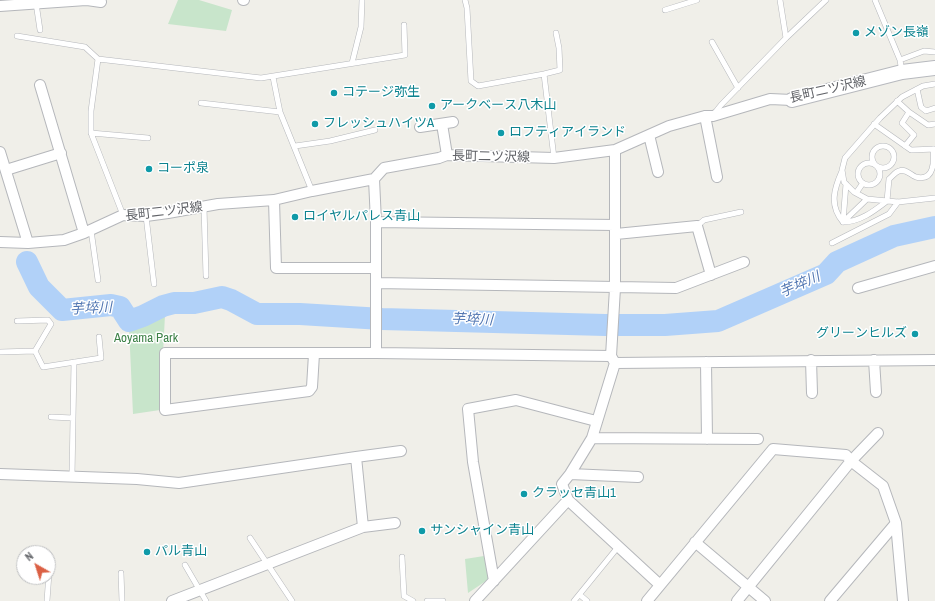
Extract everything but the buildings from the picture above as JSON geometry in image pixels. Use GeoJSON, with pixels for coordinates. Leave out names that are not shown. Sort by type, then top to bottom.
{"type":"FeatureCollection","features":[{"type":"Feature","properties":{"kind":"street"},"geometry":{"type":"LineString","coordinates":[[0,6],[86,0],[101,2]]}},
{"type":"Feature","properties":{"kind":"street","name":"長町二ツ沢線"},"geometry":{"type":"LineString","coordinates":[[0,242],[64,240],[123,215],[146,216],[218,204],[274,200],[374,179],[384,168],[447,155],[554,158],[616,150],[669,126],[770,99],[792,100],[901,66],[935,68]]}},
{"type":"Feature","properties":{"kind":"street"},"geometry":{"type":"LineString","coordinates":[[40,85],[87,231]]}},
{"type":"Feature","properties":{"kind":"street"},"geometry":{"type":"LineString","coordinates":[[709,116],[717,177]]}},
{"type":"Feature","properties":{"kind":"street"},"geometry":{"type":"LineString","coordinates":[[420,127],[453,122]]}},
{"type":"Feature","properties":{"kind":"street"},"geometry":{"type":"LineString","coordinates":[[442,124],[447,155]]}},
{"type":"Feature","properties":{"kind":"street"},"geometry":{"type":"LineString","coordinates":[[649,135],[658,172]]}},
{"type":"Feature","properties":{"kind":"street"},"geometry":{"type":"LineString","coordinates":[[616,150],[613,360],[592,438],[570,474],[562,484],[568,500],[660,585]]}},
{"type":"Feature","properties":{"kind":"street"},"geometry":{"type":"LineString","coordinates":[[0,152],[28,242]]}},
{"type":"Feature","properties":{"kind":"street"},"geometry":{"type":"LineString","coordinates":[[6,170],[61,154]]}},
{"type":"Feature","properties":{"kind":"street"},"geometry":{"type":"LineString","coordinates":[[374,179],[376,222],[376,353]]}},
{"type":"Feature","properties":{"kind":"street"},"geometry":{"type":"LineString","coordinates":[[274,200],[276,268],[376,268]]}},
{"type":"Feature","properties":{"kind":"street"},"geometry":{"type":"LineString","coordinates":[[376,222],[615,230],[696,226],[711,275]]}},
{"type":"Feature","properties":{"kind":"street"},"geometry":{"type":"LineString","coordinates":[[376,283],[676,288],[744,262]]}},
{"type":"Feature","properties":{"kind":"street"},"geometry":{"type":"LineString","coordinates":[[858,288],[935,266]]}},
{"type":"Feature","properties":{"kind":"street"},"geometry":{"type":"LineString","coordinates":[[314,354],[312,387],[308,391],[165,410],[165,353],[376,353],[706,362],[935,360]]}},
{"type":"Feature","properties":{"kind":"street"},"geometry":{"type":"LineString","coordinates":[[811,360],[812,393]]}},
{"type":"Feature","properties":{"kind":"street"},"geometry":{"type":"LineString","coordinates":[[874,360],[876,392]]}},
{"type":"Feature","properties":{"kind":"street"},"geometry":{"type":"LineString","coordinates":[[706,362],[707,439]]}},
{"type":"Feature","properties":{"kind":"street"},"geometry":{"type":"LineString","coordinates":[[494,581],[474,462],[468,409],[516,400],[596,421]]}},
{"type":"Feature","properties":{"kind":"street"},"geometry":{"type":"LineString","coordinates":[[737,601],[851,461],[878,433]]}},
{"type":"Feature","properties":{"kind":"street"},"geometry":{"type":"LineString","coordinates":[[592,438],[758,439]]}},
{"type":"Feature","properties":{"kind":"street"},"geometry":{"type":"LineString","coordinates":[[647,601],[772,449],[846,455],[851,461],[883,486],[896,523],[903,601]]}},
{"type":"Feature","properties":{"kind":"street"},"geometry":{"type":"LineString","coordinates":[[0,474],[137,479],[179,483],[401,451]]}},
{"type":"Feature","properties":{"kind":"street"},"geometry":{"type":"LineString","coordinates":[[356,457],[363,527]]}},
{"type":"Feature","properties":{"kind":"street"},"geometry":{"type":"LineString","coordinates":[[570,474],[638,477]]}},
{"type":"Feature","properties":{"kind":"street"},"geometry":{"type":"LineString","coordinates":[[480,599],[494,581],[568,500]]}},
{"type":"Feature","properties":{"kind":"street"},"geometry":{"type":"LineString","coordinates":[[172,601],[363,527],[396,523]]}},
{"type":"Feature","properties":{"kind":"street"},"geometry":{"type":"LineString","coordinates":[[830,601],[896,523]]}},
{"type":"Feature","properties":{"kind":"street"},"geometry":{"type":"LineString","coordinates":[[695,542],[765,601]]}},
{"type":"Feature","properties":{"kind":"lane"},"geometry":{"type":"LineString","coordinates":[[352,63],[361,27],[362,0]]}},
{"type":"Feature","properties":{"kind":"lane"},"geometry":{"type":"LineString","coordinates":[[465,0],[467,8],[471,81],[478,86],[560,70],[559,48],[556,33]]}},
{"type":"Feature","properties":{"kind":"lane"},"geometry":{"type":"LineString","coordinates":[[665,10],[697,0]]}},
{"type":"Feature","properties":{"kind":"lane"},"geometry":{"type":"LineString","coordinates":[[780,0],[786,38]]}},
{"type":"Feature","properties":{"kind":"lane"},"geometry":{"type":"LineString","coordinates":[[709,116],[826,0]]}},
{"type":"Feature","properties":{"kind":"lane"},"geometry":{"type":"LineString","coordinates":[[875,0],[901,66],[924,51],[935,52]]}},
{"type":"Feature","properties":{"kind":"lane"},"geometry":{"type":"LineString","coordinates":[[36,4],[40,30]]}},
{"type":"Feature","properties":{"kind":"lane"},"geometry":{"type":"LineString","coordinates":[[16,36],[86,47],[98,59],[261,78],[404,55],[404,25]]}},
{"type":"Feature","properties":{"kind":"lane"},"geometry":{"type":"LineString","coordinates":[[712,42],[738,88]]}},
{"type":"Feature","properties":{"kind":"lane"},"geometry":{"type":"LineString","coordinates":[[98,59],[91,133],[123,215]]}},
{"type":"Feature","properties":{"kind":"lane"},"geometry":{"type":"LineString","coordinates":[[544,74],[554,158]]}},
{"type":"Feature","properties":{"kind":"lane"},"geometry":{"type":"LineString","coordinates":[[273,76],[280,112],[312,191]]}},
{"type":"Feature","properties":{"kind":"lane"},"geometry":{"type":"LineString","coordinates":[[843,222],[836,212],[834,194],[845,158],[874,124],[902,96],[923,86],[935,84]]}},
{"type":"Feature","properties":{"kind":"lane"},"geometry":{"type":"LineString","coordinates":[[917,89],[921,107],[926,111],[935,108]]}},
{"type":"Feature","properties":{"kind":"lane"},"geometry":{"type":"LineString","coordinates":[[897,101],[909,112],[928,125],[935,124]]}},
{"type":"Feature","properties":{"kind":"lane"},"geometry":{"type":"LineString","coordinates":[[201,103],[280,112]]}},
{"type":"Feature","properties":{"kind":"lane"},"geometry":{"type":"LineString","coordinates":[[906,146],[914,135],[902,123],[909,112]]}},
{"type":"Feature","properties":{"kind":"lane"},"geometry":{"type":"LineString","coordinates":[[843,222],[862,218],[872,213],[887,201],[889,179],[899,171],[905,170],[915,177],[925,177],[930,174],[934,166],[934,149],[911,150],[874,124]]}},
{"type":"Feature","properties":{"kind":"lane"},"geometry":{"type":"LineString","coordinates":[[295,146],[330,141],[375,130]]}},
{"type":"Feature","properties":{"kind":"lane"},"geometry":{"type":"LineString","coordinates":[[91,133],[148,138]]}},
{"type":"Feature","properties":{"kind":"lane"},"geometry":{"type":"LineString","coordinates":[[889,148],[896,140]]}},
{"type":"Feature","properties":{"kind":"lane"},"geometry":{"type":"LineString","coordinates":[[876,166],[870,163],[861,167],[859,174],[860,180],[863,183],[870,185],[877,182],[880,176],[879,168],[876,166],[872,160],[874,150],[880,147],[889,148],[892,151],[893,158],[890,165],[883,168],[876,166]]}},
{"type":"Feature","properties":{"kind":"lane"},"geometry":{"type":"LineString","coordinates":[[842,170],[844,182],[856,193],[868,199],[898,202],[935,198]]}},
{"type":"Feature","properties":{"kind":"lane"},"geometry":{"type":"LineString","coordinates":[[856,193],[863,183]]}},
{"type":"Feature","properties":{"kind":"lane"},"geometry":{"type":"LineString","coordinates":[[843,222],[846,184]]}},
{"type":"Feature","properties":{"kind":"lane"},"geometry":{"type":"LineString","coordinates":[[843,222],[868,199]]}},
{"type":"Feature","properties":{"kind":"lane"},"geometry":{"type":"LineString","coordinates":[[832,243],[889,214],[898,202]]}},
{"type":"Feature","properties":{"kind":"lane"},"geometry":{"type":"LineString","coordinates":[[204,207],[206,276]]}},
{"type":"Feature","properties":{"kind":"lane"},"geometry":{"type":"LineString","coordinates":[[696,226],[704,220],[741,212]]}},
{"type":"Feature","properties":{"kind":"lane"},"geometry":{"type":"LineString","coordinates":[[146,216],[154,284]]}},
{"type":"Feature","properties":{"kind":"lane"},"geometry":{"type":"LineString","coordinates":[[87,231],[98,280]]}},
{"type":"Feature","properties":{"kind":"lane"},"geometry":{"type":"LineString","coordinates":[[17,321],[48,320],[51,324],[35,351]]}},
{"type":"Feature","properties":{"kind":"lane"},"geometry":{"type":"LineString","coordinates":[[35,351],[43,367],[101,358],[99,337]]}},
{"type":"Feature","properties":{"kind":"lane"},"geometry":{"type":"LineString","coordinates":[[0,352],[35,351]]}},
{"type":"Feature","properties":{"kind":"lane"},"geometry":{"type":"LineString","coordinates":[[72,476],[74,362]]}},
{"type":"Feature","properties":{"kind":"lane"},"geometry":{"type":"LineString","coordinates":[[51,416],[73,418]]}},
{"type":"Feature","properties":{"kind":"lane"},"geometry":{"type":"LineString","coordinates":[[250,538],[292,601]]}},
{"type":"Feature","properties":{"kind":"lane"},"geometry":{"type":"LineString","coordinates":[[574,601],[618,547]]}},
{"type":"Feature","properties":{"kind":"lane"},"geometry":{"type":"LineString","coordinates":[[402,557],[404,596],[413,601]]}},
{"type":"Feature","properties":{"kind":"lane"},"geometry":{"type":"LineString","coordinates":[[185,565],[206,601]]}},
{"type":"Feature","properties":{"kind":"lane"},"geometry":{"type":"LineString","coordinates":[[121,573],[122,601]]}},
{"type":"Feature","properties":{"kind":"lane"},"geometry":{"type":"LineString","coordinates":[[47,601],[48,585]]}},
{"type":"Feature","properties":{"kind":"lane"},"geometry":{"type":"LineString","coordinates":[[580,595],[587,601]]}},
{"type":"Feature","properties":{"kind":"lane"},"geometry":{"type":"LineString","coordinates":[[427,601],[443,601]]}},
{"type":"Feature","properties":{"kind":"green space"},"geometry":{"type":"Polygon","coordinates":[[[178,0],[199,0],[232,10],[226,31],[168,24],[178,0]]]}},
{"type":"Feature","properties":{"kind":"green space","name":"Aoyama Park"},"geometry":{"type":"Polygon","coordinates":[[[165,315],[160,410],[133,414],[129,327],[165,315]]]}},
{"type":"Feature","properties":{"kind":"green space"},"geometry":{"type":"Polygon","coordinates":[[[484,556],[489,579],[468,593],[465,559],[484,556]]]}},
{"type":"Feature","properties":{"kind":"waterway","name":"芋埣川"},"geometry":{"type":"LineString","coordinates":[[27,262],[39,287],[62,310],[111,305],[120,307],[129,321],[163,306],[174,303],[194,303],[222,297],[231,300],[257,314],[300,314],[382,319],[605,325],[665,325],[718,321],[826,274],[837,262],[894,236],[935,227]]}},
{"type":"Feature","properties":{"kind":"place","name":"メゾン長嶺"},"geometry":{"type":"Point","coordinates":[856,33]}},
{"type":"Feature","properties":{"kind":"place","name":"コテージ弥生"},"geometry":{"type":"Point","coordinates":[334,93]}},
{"type":"Feature","properties":{"kind":"place","name":"アークベース八木山"},"geometry":{"type":"Point","coordinates":[432,106]}},
{"type":"Feature","properties":{"kind":"place","name":"フレッシュハイツA"},"geometry":{"type":"Point","coordinates":[315,124]}},
{"type":"Feature","properties":{"kind":"place","name":"ロフティアイランド"},"geometry":{"type":"Point","coordinates":[501,133]}},
{"type":"Feature","properties":{"kind":"place","name":"コーポ泉"},"geometry":{"type":"Point","coordinates":[149,169]}},
{"type":"Feature","properties":{"kind":"place","name":"ロイヤルパレス青山"},"geometry":{"type":"Point","coordinates":[295,217]}},
{"type":"Feature","properties":{"kind":"place","name":"グリーンヒルズ"},"geometry":{"type":"Point","coordinates":[915,334]}},
{"type":"Feature","properties":{"kind":"place","name":"クラッセ青山1"},"geometry":{"type":"Point","coordinates":[524,494]}},
{"type":"Feature","properties":{"kind":"place","name":"サンシャイン青山"},"geometry":{"type":"Point","coordinates":[422,531]}},
{"type":"Feature","properties":{"kind":"place","name":"パル青山"},"geometry":{"type":"Point","coordinates":[147,552]}}]}
